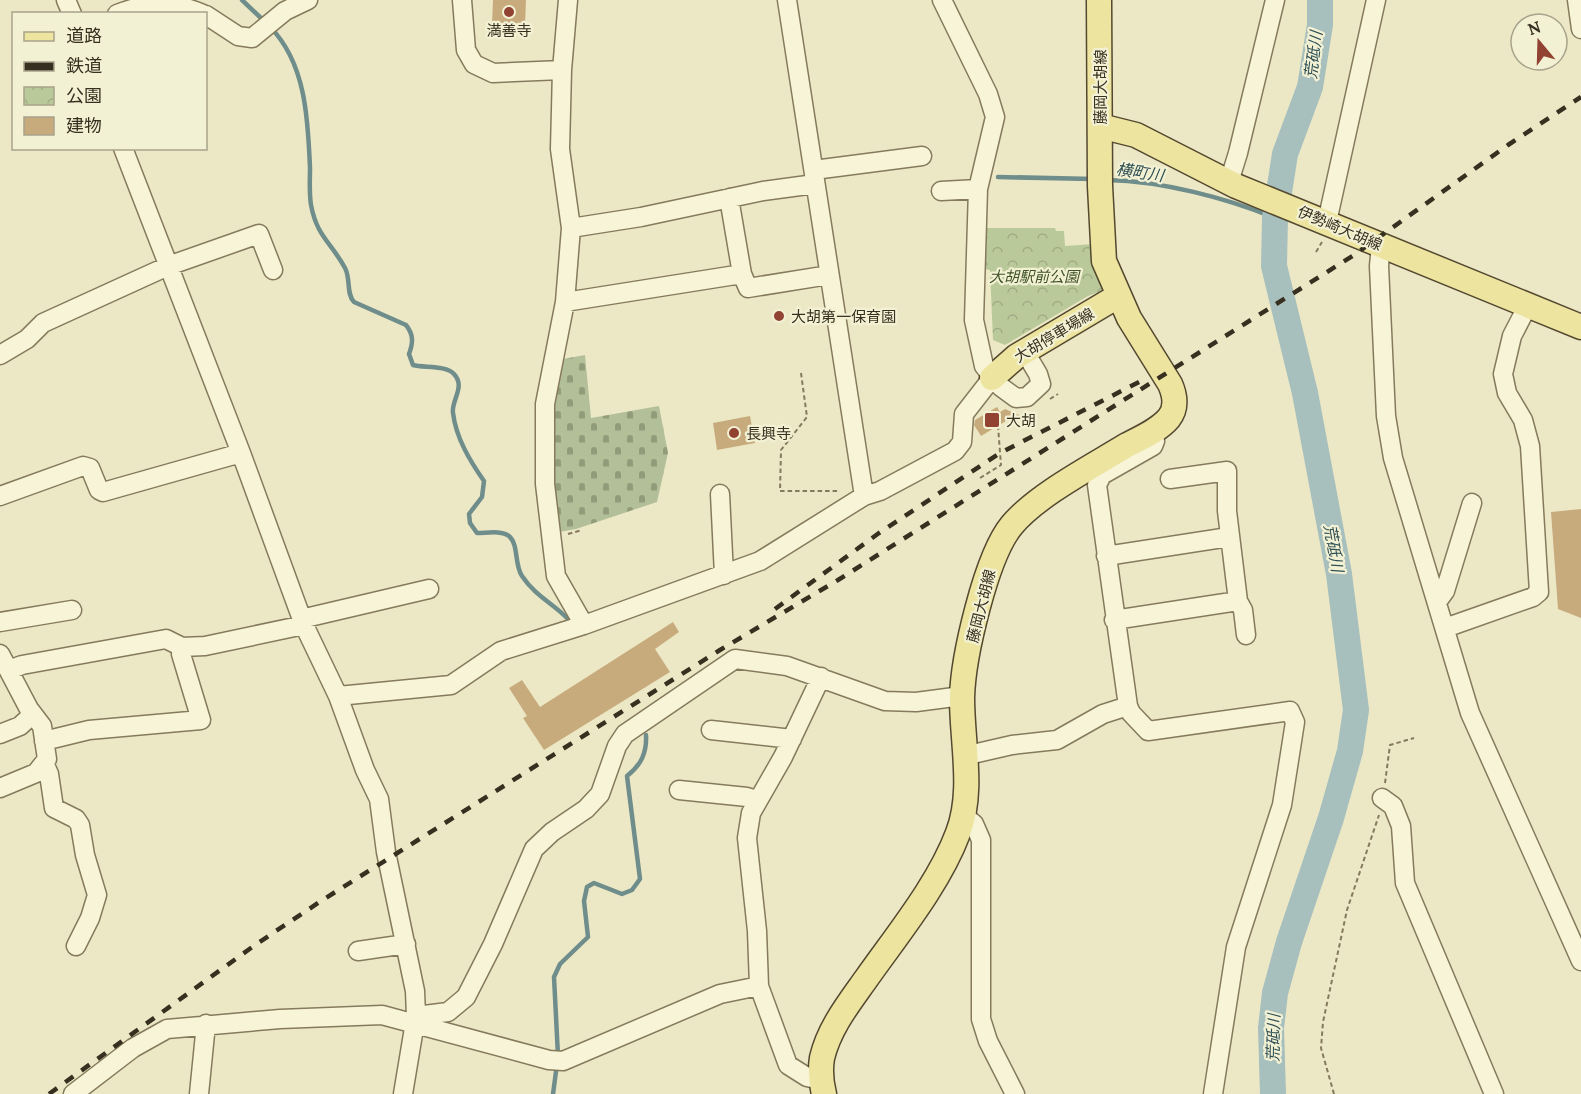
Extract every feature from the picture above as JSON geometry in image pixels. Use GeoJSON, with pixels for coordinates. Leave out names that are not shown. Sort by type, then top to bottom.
{"type":"FeatureCollection","features":[{"type":"Feature","properties":{"kind":"main road","name":"藤岡大胡線"},"geometry":{"type":"LineString","coordinates":[[822,1087],[822,1060],[833,1030],[937,874],[954,842],[963,815],[962,696],[972,638],[998,546],[1011,526],[1070,480],[1169,419],[1173,411],[1174,392],[1118,296],[1104,261],[1100,180],[1100,0]]}},
{"type":"Feature","properties":{"kind":"main road","name":"伊勢崎大胡線"},"geometry":{"type":"LineString","coordinates":[[1100,126],[1136,135],[1232,184],[1581,327]]}},
{"type":"Feature","properties":{"kind":"main road","name":"大胡停車場線"},"geometry":{"type":"LineString","coordinates":[[992,378],[1025,352],[1118,296]]}},
{"type":"Feature","properties":{"kind":"street"},"geometry":{"type":"LineString","coordinates":[[207,16],[244,39],[252,38],[308,0]]}},
{"type":"Feature","properties":{"kind":"street"},"geometry":{"type":"LineString","coordinates":[[462,0],[466,50],[474,64],[493,73],[562,70]]}},
{"type":"Feature","properties":{"kind":"street"},"geometry":{"type":"LineString","coordinates":[[568,0],[562,70],[560,150],[571,228],[565,302],[545,404],[545,484],[556,576],[584,625]]}},
{"type":"Feature","properties":{"kind":"street"},"geometry":{"type":"LineString","coordinates":[[787,0],[864,496]]}},
{"type":"Feature","properties":{"kind":"street"},"geometry":{"type":"LineString","coordinates":[[942,0],[988,94],[995,117],[978,189],[974,320],[979,354],[992,378],[1016,398],[1027,397],[1041,384],[1025,352]]}},
{"type":"Feature","properties":{"kind":"street"},"geometry":{"type":"LineString","coordinates":[[1232,184],[1275,0]]}},
{"type":"Feature","properties":{"kind":"street"},"geometry":{"type":"LineString","coordinates":[[1324,221],[1376,0]]}},
{"type":"Feature","properties":{"kind":"street"},"geometry":{"type":"LineString","coordinates":[[1577,0],[1581,29]]}},
{"type":"Feature","properties":{"kind":"street"},"geometry":{"type":"LineString","coordinates":[[122,12],[150,2],[162,1],[198,12]]}},
{"type":"Feature","properties":{"kind":"street"},"geometry":{"type":"LineString","coordinates":[[124,150],[241,453],[303,622],[338,696],[365,770],[379,799],[386,852],[415,991],[416,1019],[403,1094]]}},
{"type":"Feature","properties":{"kind":"street"},"geometry":{"type":"LineString","coordinates":[[571,228],[641,217],[815,177],[922,156]]}},
{"type":"Feature","properties":{"kind":"street"},"geometry":{"type":"LineString","coordinates":[[941,191],[978,189]]}},
{"type":"Feature","properties":{"kind":"street"},"geometry":{"type":"LineString","coordinates":[[729,198],[742,274],[748,288],[829,275]]}},
{"type":"Feature","properties":{"kind":"street"},"geometry":{"type":"LineString","coordinates":[[0,355],[27,339],[42,323],[168,266],[259,234],[273,270]]}},
{"type":"Feature","properties":{"kind":"street"},"geometry":{"type":"LineString","coordinates":[[1381,245],[1379,266],[1388,426],[1393,458],[1475,725],[1576,935],[1581,961]]}},
{"type":"Feature","properties":{"kind":"street"},"geometry":{"type":"LineString","coordinates":[[565,302],[742,274]]}},
{"type":"Feature","properties":{"kind":"street"},"geometry":{"type":"LineString","coordinates":[[1445,628],[1513,605],[1539,592],[1530,446],[1523,420],[1507,393],[1503,374],[1512,336],[1528,305]]}},
{"type":"Feature","properties":{"kind":"street"},"geometry":{"type":"LineString","coordinates":[[338,696],[447,687],[501,651],[584,625],[760,561],[864,496],[880,491],[955,451],[962,441],[966,409],[992,378]]}},
{"type":"Feature","properties":{"kind":"street"},"geometry":{"type":"LineString","coordinates":[[1151,431],[1155,441],[1154,446],[1106,472],[1097,480],[1114,620],[1131,713],[1148,731],[1290,711],[1294,714],[1291,756],[1282,805],[1236,947],[1213,1094]]}},
{"type":"Feature","properties":{"kind":"street"},"geometry":{"type":"LineString","coordinates":[[0,496],[83,466],[90,468],[99,490],[103,492],[241,453]]}},
{"type":"Feature","properties":{"kind":"street"},"geometry":{"type":"LineString","coordinates":[[1170,479],[1227,471],[1229,537],[1238,601],[1244,610],[1246,635]]}},
{"type":"Feature","properties":{"kind":"street"},"geometry":{"type":"LineString","coordinates":[[720,494],[724,575]]}},
{"type":"Feature","properties":{"kind":"street"},"geometry":{"type":"LineString","coordinates":[[1437,602],[1445,591],[1472,503]]}},
{"type":"Feature","properties":{"kind":"street"},"geometry":{"type":"LineString","coordinates":[[1106,556],[1229,537]]}},
{"type":"Feature","properties":{"kind":"street"},"geometry":{"type":"LineString","coordinates":[[4,662],[22,665],[166,639],[182,647],[205,646],[429,589]]}},
{"type":"Feature","properties":{"kind":"street"},"geometry":{"type":"LineString","coordinates":[[1114,620],[1238,601]]}},
{"type":"Feature","properties":{"kind":"street"},"geometry":{"type":"LineString","coordinates":[[0,622],[72,610]]}},
{"type":"Feature","properties":{"kind":"street"},"geometry":{"type":"LineString","coordinates":[[44,741],[89,730],[201,720],[181,654],[182,647]]}},
{"type":"Feature","properties":{"kind":"street"},"geometry":{"type":"LineString","coordinates":[[416,1019],[448,1012],[466,998],[493,944],[534,849],[552,832],[586,809],[600,794],[617,746],[633,727],[735,659],[787,666],[885,700],[916,702],[962,696]]}},
{"type":"Feature","properties":{"kind":"street"},"geometry":{"type":"LineString","coordinates":[[0,788],[36,773],[45,765],[47,759],[42,726],[4,662]]}},
{"type":"Feature","properties":{"kind":"street"},"geometry":{"type":"LineString","coordinates":[[821,677],[792,740],[757,800],[748,820],[747,838],[757,931],[759,986],[788,1065],[822,1087]]}},
{"type":"Feature","properties":{"kind":"street"},"geometry":{"type":"LineString","coordinates":[[964,756],[1012,745],[1057,740],[1103,714],[1128,706]]}},
{"type":"Feature","properties":{"kind":"street"},"geometry":{"type":"LineString","coordinates":[[0,734],[20,726],[33,714]]}},
{"type":"Feature","properties":{"kind":"street"},"geometry":{"type":"LineString","coordinates":[[711,730],[782,736],[792,740]]}},
{"type":"Feature","properties":{"kind":"street"},"geometry":{"type":"LineString","coordinates":[[45,765],[49,774],[54,808],[76,819],[80,825],[85,855],[97,895],[90,918],[76,946]]}},
{"type":"Feature","properties":{"kind":"street"},"geometry":{"type":"LineString","coordinates":[[679,790],[747,796],[757,800]]}},
{"type":"Feature","properties":{"kind":"street"},"geometry":{"type":"LineString","coordinates":[[1382,798],[1393,806],[1401,826],[1404,883],[1494,1094]]}},
{"type":"Feature","properties":{"kind":"street"},"geometry":{"type":"LineString","coordinates":[[963,815],[974,824],[981,840],[981,1018],[988,1041],[1015,1094]]}},
{"type":"Feature","properties":{"kind":"street"},"geometry":{"type":"LineString","coordinates":[[358,951],[406,944]]}},
{"type":"Feature","properties":{"kind":"street"},"geometry":{"type":"LineString","coordinates":[[73,1094],[133,1048],[161,1031],[173,1027],[370,1015],[416,1019],[556,1061],[720,994],[759,986]]}},
{"type":"Feature","properties":{"kind":"street"},"geometry":{"type":"LineString","coordinates":[[199,1094],[206,1024]]}},
{"type":"Feature","properties":{"kind":"path"},"geometry":{"type":"LineString","coordinates":[[801,373],[807,417],[781,450],[780,491],[849,491],[864,496]]}},
{"type":"Feature","properties":{"kind":"path"},"geometry":{"type":"LineString","coordinates":[[980,478],[1001,465],[999,426]]}},
{"type":"Feature","properties":{"kind":"path"},"geometry":{"type":"LineString","coordinates":[[567,534],[582,530]]}},
{"type":"Feature","properties":{"kind":"path"},"geometry":{"type":"LineString","coordinates":[[1334,1094],[1321,1048],[1323,1022],[1347,910],[1371,844],[1382,798],[1390,745],[1414,738]]}},
{"type":"Feature","properties":{"kind":"green space","name":"大胡駅前公園"},"geometry":{"type":"Polygon","coordinates":[[[985,228],[1055,228],[1056,231],[1064,231],[1065,246],[1095,244],[1104,290],[1088,296],[1005,345],[993,340],[990,270],[984,269],[985,228]]]}},
{"type":"Feature","properties":{"kind":"green space"},"geometry":{"type":"Polygon","coordinates":[[[585,355],[591,418],[659,406],[668,453],[657,502],[576,529],[559,532],[553,483],[552,406],[563,359],[585,355]]]}},
{"type":"Feature","properties":{"kind":"building","name":"満善寺"},"geometry":{"type":"Polygon","coordinates":[[[493,0],[526,0],[525,25],[492,23],[493,0]]]}},
{"type":"Feature","properties":{"kind":"building"},"geometry":{"type":"Polygon","coordinates":[[[997,407],[1000,412],[1005,409],[1024,417],[1006,421],[981,436],[974,425],[975,420],[997,407]]]}},
{"type":"Feature","properties":{"kind":"building","name":"長興寺"},"geometry":{"type":"Polygon","coordinates":[[[750,416],[755,443],[717,450],[713,423],[750,416]]]}},
{"type":"Feature","properties":{"kind":"building"},"geometry":{"type":"Polygon","coordinates":[[[1581,509],[1581,618],[1558,609],[1551,512],[1581,509]]]}},
{"type":"Feature","properties":{"kind":"building"},"geometry":{"type":"Polygon","coordinates":[[[673,622],[679,632],[655,649],[670,672],[544,750],[523,718],[527,716],[509,688],[522,680],[540,707],[673,622]]]}},
{"type":"Feature","properties":{"kind":"waterway"},"geometry":{"type":"LineString","coordinates":[[242,0],[264,21]]}},
{"type":"Feature","properties":{"kind":"waterway","name":"荒砥川"},"geometry":{"type":"LineString","coordinates":[[1273,1094],[1271,1028],[1275,993],[1289,942],[1331,818],[1350,751],[1356,710],[1339,574],[1305,393],[1274,266],[1275,218],[1285,154],[1310,87],[1320,25],[1320,0]]}},
{"type":"Feature","properties":{"kind":"waterway"},"geometry":{"type":"LineString","coordinates":[[270,27],[282,41],[298,75],[308,131],[311,205],[317,225],[345,268],[352,299],[354,302],[406,325],[412,336],[409,354],[413,365],[446,369],[454,374],[459,384],[453,408],[457,431],[464,449],[484,481],[482,497],[469,514],[470,523],[477,533],[498,532],[509,536],[514,544],[522,576],[533,589],[569,620]]}},
{"type":"Feature","properties":{"kind":"waterway","name":"横町川"},"geometry":{"type":"LineString","coordinates":[[998,177],[1094,179]]}},
{"type":"Feature","properties":{"kind":"waterway","name":"横町川"},"geometry":{"type":"LineString","coordinates":[[1108,180],[1150,184],[1193,192],[1275,218]]}},
{"type":"Feature","properties":{"kind":"waterway"},"geometry":{"type":"LineString","coordinates":[[558,1056],[554,977],[560,964],[588,937],[584,901],[587,887],[594,883],[622,894],[632,890],[640,879],[627,776],[642,758],[646,735]]}},
{"type":"Feature","properties":{"kind":"waterway"},"geometry":{"type":"LineString","coordinates":[[553,1094],[557,1064]]}},
{"type":"Feature","properties":{"kind":"railway"},"geometry":{"type":"LineString","coordinates":[[49,1094],[255,945],[321,901],[720,650],[838,580],[1354,255],[1508,145],[1581,97]]}},
{"type":"Feature","properties":{"kind":"railway"},"geometry":{"type":"LineString","coordinates":[[775,609],[879,533],[1000,453],[1141,381]]}},
{"type":"Feature","properties":{"kind":"place","name":"満善寺"},"geometry":{"type":"Point","coordinates":[509,12]}},
{"type":"Feature","properties":{"kind":"place","name":"大胡第一保育園"},"geometry":{"type":"Point","coordinates":[779,316]}},
{"type":"Feature","properties":{"kind":"place","name":"大胡"},"geometry":{"type":"Point","coordinates":[992,420]}},
{"type":"Feature","properties":{"kind":"place","name":"長興寺"},"geometry":{"type":"Point","coordinates":[734,433]}}]}
